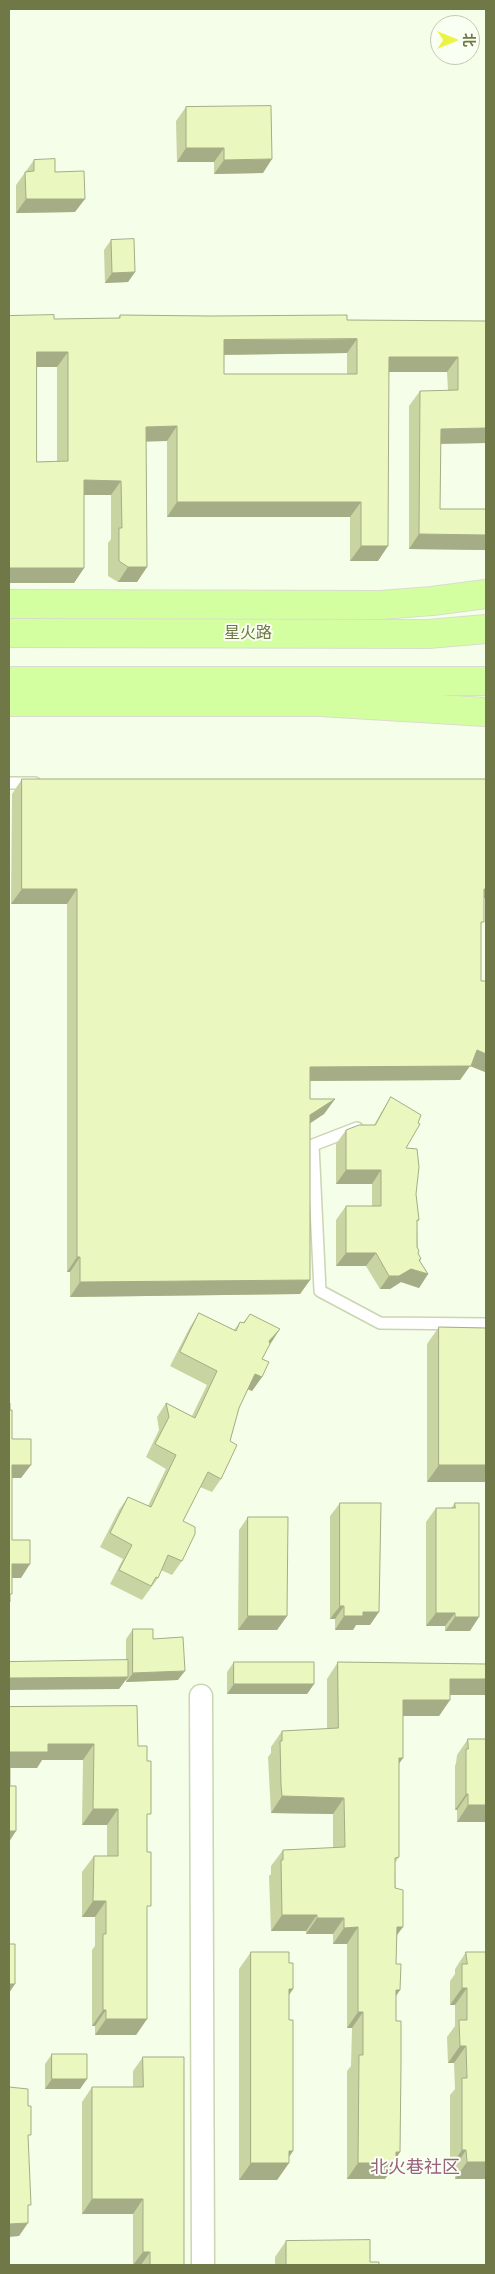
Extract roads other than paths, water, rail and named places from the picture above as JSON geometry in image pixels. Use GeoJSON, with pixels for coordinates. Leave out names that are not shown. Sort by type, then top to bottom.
{"type":"FeatureCollection","features":[{"type":"Feature","properties":{"kind":"main road"},"geometry":{"type":"LineString","coordinates":[[9,604],[381,605],[447,600],[486,594]]}},
{"type":"Feature","properties":{"kind":"main road"},"geometry":{"type":"LineString","coordinates":[[338,634],[447,600]]}},
{"type":"Feature","properties":{"kind":"main road"},"geometry":{"type":"LineString","coordinates":[[140,604],[140,633]]}},
{"type":"Feature","properties":{"kind":"main road","name":"星火路"},"geometry":{"type":"LineString","coordinates":[[9,633],[428,634],[486,628]]}},
{"type":"Feature","properties":{"kind":"main road"},"geometry":{"type":"LineString","coordinates":[[9,681],[486,681]]}},
{"type":"Feature","properties":{"kind":"main road"},"geometry":{"type":"LineString","coordinates":[[9,702],[320,702],[486,712]]}},
{"type":"Feature","properties":{"kind":"street"},"geometry":{"type":"LineString","coordinates":[[201,1696],[203,2265]]}},
{"type":"Feature","properties":{"kind":"lane"},"geometry":{"type":"LineString","coordinates":[[9,783],[48,783]]}},
{"type":"Feature","properties":{"kind":"lane"},"geometry":{"type":"LineString","coordinates":[[364,1125],[313,1145],[320,1291],[380,1323],[486,1324]]}},
{"type":"Feature","properties":{"kind":"district","name":"北火巷社区"},"geometry":{"type":"Point","coordinates":[415,2168]}}]}
